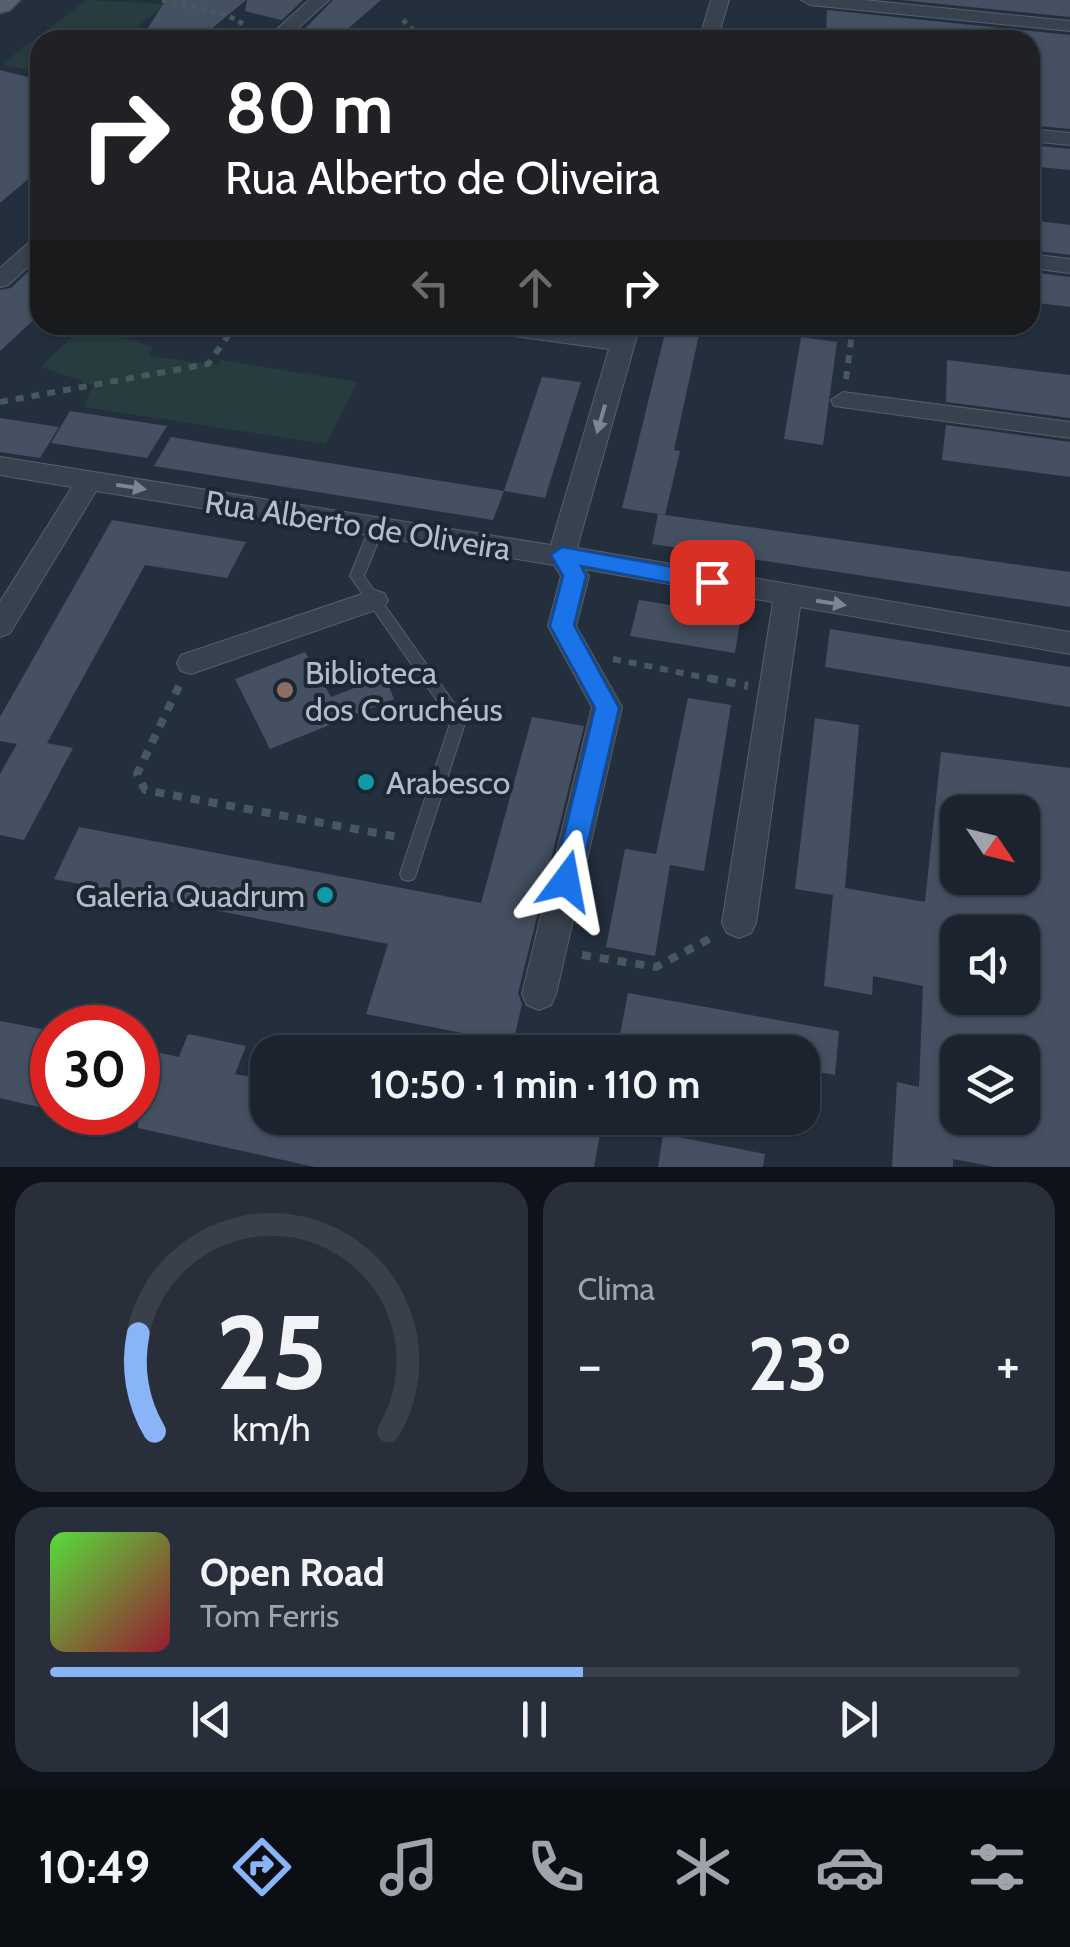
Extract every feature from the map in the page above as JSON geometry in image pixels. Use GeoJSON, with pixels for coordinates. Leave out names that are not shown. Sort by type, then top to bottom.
{"type":"FeatureCollection","features":[{"type":"Feature","properties":{"kind":"street"},"geometry":{"type":"LineString","coordinates":[[286,30],[320,0]]}},
{"type":"Feature","properties":{"kind":"street"},"geometry":{"type":"LineString","coordinates":[[711,30],[720,0]]}},
{"type":"Feature","properties":{"kind":"street"},"geometry":{"type":"LineString","coordinates":[[810,0],[1070,26]]}},
{"type":"Feature","properties":{"kind":"street"},"geometry":{"type":"LineString","coordinates":[[1040,136],[1070,139]]}},
{"type":"Feature","properties":{"kind":"street"},"geometry":{"type":"LineString","coordinates":[[0,280],[30,254]]}},
{"type":"Feature","properties":{"kind":"street"},"geometry":{"type":"LineString","coordinates":[[1040,263],[1070,266]]}},
{"type":"Feature","properties":{"kind":"street"},"geometry":{"type":"LineString","coordinates":[[539,994],[607,708],[562,626],[575,576],[562,555],[625,335]]}},
{"type":"Feature","properties":{"kind":"street"},"geometry":{"type":"LineString","coordinates":[[843,400],[1070,430]]}},
{"type":"Feature","properties":{"kind":"street","name":"Rua Alberto de Oliveira"},"geometry":{"type":"LineString","coordinates":[[0,466],[541,555],[562,555],[1070,643]]}},
{"type":"Feature","properties":{"kind":"street"},"geometry":{"type":"LineString","coordinates":[[0,626],[89,480]]}},
{"type":"Feature","properties":{"kind":"street"},"geometry":{"type":"LineString","coordinates":[[739,924],[788,596]]}},
{"type":"Feature","properties":{"kind":"street"},"geometry":{"type":"LineString","coordinates":[[190,662],[374,600]]}},
{"type":"Feature","properties":{"kind":"lane"},"geometry":{"type":"LineString","coordinates":[[377,528],[357,576],[459,720],[408,874]]}},
{"type":"Feature","properties":{"kind":"path"},"geometry":{"type":"LineString","coordinates":[[162,0],[227,15],[244,26]]}},
{"type":"Feature","properties":{"kind":"path"},"geometry":{"type":"LineString","coordinates":[[403,20],[414,30]]}},
{"type":"Feature","properties":{"kind":"path"},"geometry":{"type":"LineString","coordinates":[[0,402],[208,364],[229,335]]}},
{"type":"Feature","properties":{"kind":"path"},"geometry":{"type":"LineString","coordinates":[[843,400],[852,335]]}},
{"type":"Feature","properties":{"kind":"path"},"geometry":{"type":"LineString","coordinates":[[576,652],[774,690]]}},
{"type":"Feature","properties":{"kind":"path"},"geometry":{"type":"LineString","coordinates":[[190,662],[137,774],[145,790],[419,841]]}},
{"type":"Feature","properties":{"kind":"path"},"geometry":{"type":"LineString","coordinates":[[550,950],[656,967],[739,924]]}},
{"type":"Feature","properties":{"kind":"green space"},"geometry":{"type":"Polygon","coordinates":[[[87,0],[166,4],[133,30],[47,30],[87,0]]]}},
{"type":"Feature","properties":{"kind":"green space"},"geometry":{"type":"Polygon","coordinates":[[[30,43],[30,71],[2,64],[30,43]]]}},
{"type":"Feature","properties":{"kind":"green space"},"geometry":{"type":"Polygon","coordinates":[[[74,335],[115,335],[153,347],[148,356],[218,365],[221,360],[358,382],[326,444],[83,407],[93,385],[41,367],[74,335]]]}},
{"type":"Feature","properties":{"kind":"building"},"geometry":{"type":"Polygon","coordinates":[[[166,0],[246,0],[210,30],[146,30],[166,0]]]}},
{"type":"Feature","properties":{"kind":"building"},"geometry":{"type":"Polygon","coordinates":[[[247,0],[303,0],[282,20],[245,11],[247,0]]]}},
{"type":"Feature","properties":{"kind":"building"},"geometry":{"type":"Polygon","coordinates":[[[333,0],[381,0],[346,30],[304,30],[333,0]]]}},
{"type":"Feature","properties":{"kind":"building"},"geometry":{"type":"Polygon","coordinates":[[[901,0],[1070,0],[1070,17],[901,0]]]}},
{"type":"Feature","properties":{"kind":"building"},"geometry":{"type":"Polygon","coordinates":[[[827,10],[1021,30],[826,30],[827,10]]]}},
{"type":"Feature","properties":{"kind":"building"},"geometry":{"type":"Polygon","coordinates":[[[1040,32],[1070,35],[1070,129],[1040,126],[1040,32]]]}},
{"type":"Feature","properties":{"kind":"building"},"geometry":{"type":"Polygon","coordinates":[[[0,70],[30,78],[30,178],[0,203],[0,70]]]}},
{"type":"Feature","properties":{"kind":"building"},"geometry":{"type":"Polygon","coordinates":[[[1040,146],[1070,149],[1070,170],[1040,167],[1040,146]]]}},
{"type":"Feature","properties":{"kind":"building"},"geometry":{"type":"Polygon","coordinates":[[[1040,221],[1070,225],[1070,255],[1040,251],[1040,221]]]}},
{"type":"Feature","properties":{"kind":"building"},"geometry":{"type":"Polygon","coordinates":[[[30,270],[30,323],[0,351],[0,290],[11,288],[30,270]]]}},
{"type":"Feature","properties":{"kind":"building"},"geometry":{"type":"Polygon","coordinates":[[[1040,273],[1070,277],[1070,307],[1040,303],[1040,273]]]}},
{"type":"Feature","properties":{"kind":"building"},"geometry":{"type":"Polygon","coordinates":[[[665,335],[699,335],[674,450],[680,451],[665,515],[622,508],[665,335]]]}},
{"type":"Feature","properties":{"kind":"building"},"geometry":{"type":"Polygon","coordinates":[[[801,337],[837,342],[823,445],[784,439],[801,337]]]}},
{"type":"Feature","properties":{"kind":"building"},"geometry":{"type":"Polygon","coordinates":[[[947,360],[1070,375],[1070,418],[946,402],[947,360]]]}},
{"type":"Feature","properties":{"kind":"building"},"geometry":{"type":"Polygon","coordinates":[[[542,377],[581,382],[545,498],[504,491],[542,377]]]}},
{"type":"Feature","properties":{"kind":"building"},"geometry":{"type":"Polygon","coordinates":[[[70,411],[167,426],[147,458],[51,443],[70,411]]]}},
{"type":"Feature","properties":{"kind":"building"},"geometry":{"type":"Polygon","coordinates":[[[0,418],[59,427],[40,458],[0,452],[0,418]]]}},
{"type":"Feature","properties":{"kind":"building"},"geometry":{"type":"Polygon","coordinates":[[[946,425],[1070,442],[1070,477],[942,460],[946,425]]]}},
{"type":"Feature","properties":{"kind":"building"},"geometry":{"type":"Polygon","coordinates":[[[171,437],[504,491],[493,520],[154,466],[171,437]]]}},
{"type":"Feature","properties":{"kind":"building"},"geometry":{"type":"Polygon","coordinates":[[[658,514],[1070,572],[1070,607],[652,544],[658,514]]]}},
{"type":"Feature","properties":{"kind":"building"},"geometry":{"type":"Polygon","coordinates":[[[112,520],[246,542],[227,578],[145,565],[47,743],[73,748],[24,840],[0,835],[0,774],[17,744],[0,741],[0,717],[112,520]]]}},
{"type":"Feature","properties":{"kind":"building"},"geometry":{"type":"Polygon","coordinates":[[[639,600],[741,616],[735,653],[630,636],[639,600]]]}},
{"type":"Feature","properties":{"kind":"building"},"geometry":{"type":"Polygon","coordinates":[[[830,629],[1070,667],[1070,707],[825,667],[830,629]]]}},
{"type":"Feature","properties":{"kind":"building"},"geometry":{"type":"Polygon","coordinates":[[[305,652],[331,697],[385,676],[394,699],[270,749],[235,679],[305,652]]]}},
{"type":"Feature","properties":{"kind":"building"},"geometry":{"type":"Polygon","coordinates":[[[688,698],[731,705],[704,871],[670,865],[655,956],[606,947],[625,849],[656,854],[688,698]]]}},
{"type":"Feature","properties":{"kind":"building"},"geometry":{"type":"Polygon","coordinates":[[[532,717],[584,726],[518,993],[522,1004],[515,1035],[472,1035],[366,1014],[388,944],[54,879],[79,827],[481,903],[532,717]]]}},
{"type":"Feature","properties":{"kind":"building"},"geometry":{"type":"Polygon","coordinates":[[[815,718],[859,725],[845,888],[925,902],[941,752],[1070,768],[1070,1167],[995,1167],[953,1159],[953,1167],[892,1167],[897,1082],[919,1087],[923,986],[873,976],[872,995],[824,986],[833,895],[795,889],[815,718]]]}},
{"type":"Feature","properties":{"kind":"building"},"geometry":{"type":"Polygon","coordinates":[[[628,993],[839,1031],[835,1075],[820,1072],[820,1035],[620,1035],[628,993]]]}},
{"type":"Feature","properties":{"kind":"building"},"geometry":{"type":"Polygon","coordinates":[[[0,1021],[30,1027],[30,1105],[0,1098],[0,1021]]]}},
{"type":"Feature","properties":{"kind":"building"},"geometry":{"type":"Polygon","coordinates":[[[188,1034],[246,1046],[235,1074],[250,1077],[250,1135],[600,1135],[594,1167],[315,1167],[160,1133],[160,1053],[179,1057],[188,1034]]]}},
{"type":"Feature","properties":{"kind":"building"},"geometry":{"type":"Polygon","coordinates":[[[663,1135],[765,1154],[763,1167],[658,1167],[663,1135]]]}},
{"type":"Feature","properties":{"kind":"place","name":"Biblioteca dos Coruchéus"},"geometry":{"type":"Point","coordinates":[285,690]}},
{"type":"Feature","properties":{"kind":"place","name":"Arabesco"},"geometry":{"type":"Point","coordinates":[366,782]}},
{"type":"Feature","properties":{"kind":"place","name":"Galeria Quadrum"},"geometry":{"type":"Point","coordinates":[325,895]}},
{"type":"Feature","properties":{"kind":"route"},"geometry":{"type":"LineString","coordinates":[[566,881],[607,708],[562,626],[575,576],[562,555],[712,582]]}}]}
